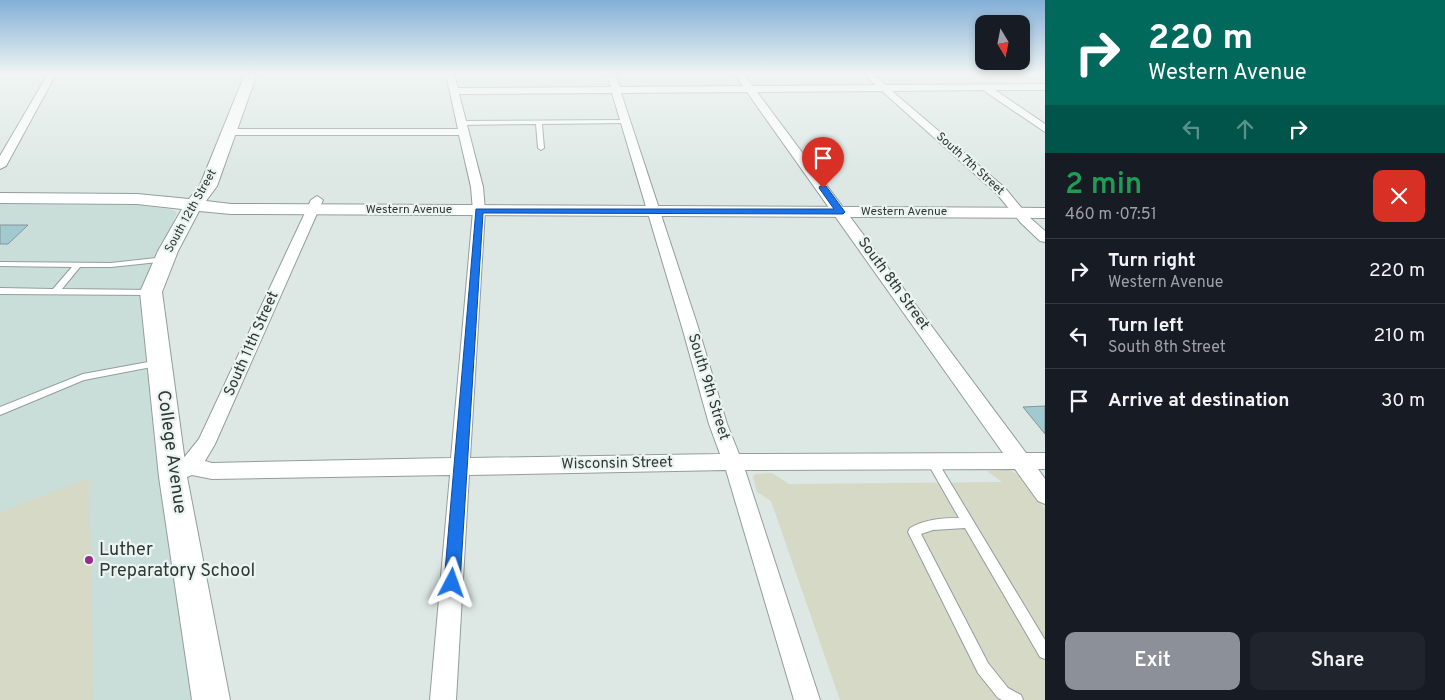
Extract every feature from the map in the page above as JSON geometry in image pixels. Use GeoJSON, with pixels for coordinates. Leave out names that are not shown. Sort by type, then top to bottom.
{"type":"FeatureCollection","features":[{"type":"Feature","properties":{"kind":"street"},"geometry":{"type":"LineString","coordinates":[[0,166],[34,107]]}},
{"type":"Feature","properties":{"kind":"street","name":"South 12th Street"},"geometry":{"type":"LineString","coordinates":[[151,292],[165,259],[194,204],[208,186],[239,107]]}},
{"type":"Feature","properties":{"kind":"street"},"geometry":{"type":"LineString","coordinates":[[442,700],[479,206],[457,107]]}},
{"type":"Feature","properties":{"kind":"street","name":"South 9th Street"},"geometry":{"type":"LineString","coordinates":[[620,107],[718,424],[733,462],[807,700]]}},
{"type":"Feature","properties":{"kind":"street","name":"South 8th Street"},"geometry":{"type":"LineString","coordinates":[[763,107],[1045,495]]}},
{"type":"Feature","properties":{"kind":"street","name":"South 7th Street"},"geometry":{"type":"LineString","coordinates":[[905,107],[1016,208],[1045,238]]}},
{"type":"Feature","properties":{"kind":"street"},"geometry":{"type":"LineString","coordinates":[[1013,107],[1045,129]]}},
{"type":"Feature","properties":{"kind":"street"},"geometry":{"type":"LineString","coordinates":[[230,132],[462,128]]}},
{"type":"Feature","properties":{"kind":"street","name":"Western Avenue"},"geometry":{"type":"LineString","coordinates":[[0,198],[137,199],[231,209],[315,205],[837,207],[1016,208],[1045,213]]}},
{"type":"Feature","properties":{"kind":"street","name":"Western Avenue"},"geometry":{"type":"LineString","coordinates":[[1016,208],[1045,203]]}},
{"type":"Feature","properties":{"kind":"street","name":"South 11th Street"},"geometry":{"type":"LineString","coordinates":[[182,472],[203,449],[220,415],[315,205]]}},
{"type":"Feature","properties":{"kind":"street","name":"College Avenue"},"geometry":{"type":"LineString","coordinates":[[151,292],[159,363],[182,472],[211,700]]}},
{"type":"Feature","properties":{"kind":"street","name":"Wisconsin Street"},"geometry":{"type":"LineString","coordinates":[[182,472],[733,462],[1045,461]]}},
{"type":"Feature","properties":{"kind":"lane"},"geometry":{"type":"LineString","coordinates":[[462,128],[540,123],[625,122]]}},
{"type":"Feature","properties":{"kind":"lane"},"geometry":{"type":"LineString","coordinates":[[540,123],[542,148]]}},
{"type":"Feature","properties":{"kind":"lane"},"geometry":{"type":"LineString","coordinates":[[0,264],[111,265],[165,259]]}},
{"type":"Feature","properties":{"kind":"lane"},"geometry":{"type":"LineString","coordinates":[[55,292],[78,264]]}},
{"type":"Feature","properties":{"kind":"lane"},"geometry":{"type":"LineString","coordinates":[[0,291],[151,292]]}},
{"type":"Feature","properties":{"kind":"lane"},"geometry":{"type":"LineString","coordinates":[[0,411],[84,378],[159,363]]}},
{"type":"Feature","properties":{"kind":"lane"},"geometry":{"type":"LineString","coordinates":[[932,462],[1045,652]]}},
{"type":"Feature","properties":{"kind":"lane"},"geometry":{"type":"LineString","coordinates":[[968,523],[930,525],[920,527],[914,532],[982,668],[1003,693],[1016,700]]}},
{"type":"Feature","properties":{"kind":"shaded area","name":"Luther Preparatory School"},"geometry":{"type":"Polygon","coordinates":[[[0,204],[138,205],[169,209],[177,213],[153,268],[141,302],[141,311],[201,700],[0,700],[0,204]]]}},
{"type":"Feature","properties":{"kind":"green space"},"geometry":{"type":"Polygon","coordinates":[[[1009,470],[1021,476],[1045,509],[1045,700],[840,700],[771,501],[757,492],[753,477],[755,474],[772,473],[789,484],[1002,482],[987,471],[1009,470]]]}},
{"type":"Feature","properties":{"kind":"green space"},"geometry":{"type":"Polygon","coordinates":[[[89,478],[94,700],[0,700],[0,512],[89,478]]]}},
{"type":"Feature","properties":{"kind":"building"},"geometry":{"type":"Polygon","coordinates":[[[0,225],[28,225],[8,244],[0,244],[0,225]]]}},
{"type":"Feature","properties":{"kind":"building"},"geometry":{"type":"Polygon","coordinates":[[[1045,406],[1045,434],[1023,407],[1045,406]]]}},
{"type":"Feature","properties":{"kind":"place","name":"Luther Preparatory School"},"geometry":{"type":"Point","coordinates":[89,560]}},
{"type":"Feature","properties":{"kind":"route"},"geometry":{"type":"LineString","coordinates":[[452,583],[479,211],[840,212],[823,188]]}}]}
